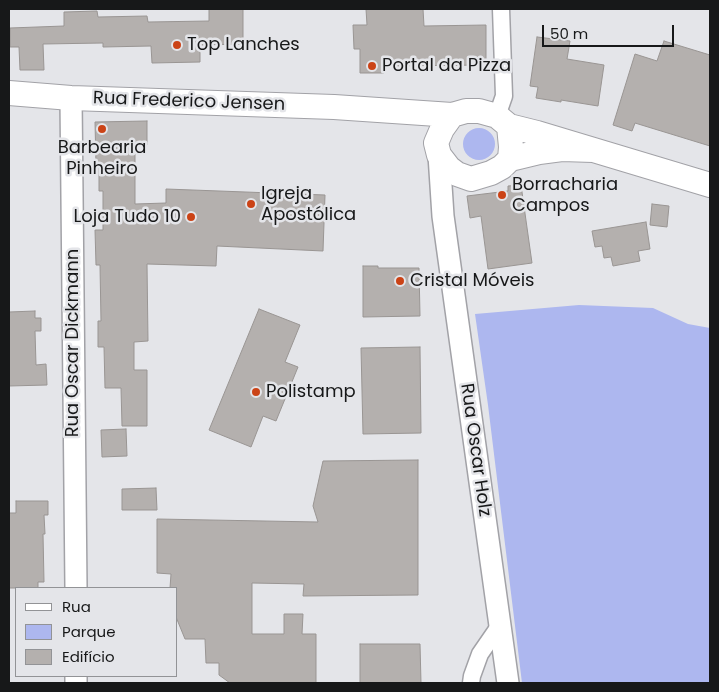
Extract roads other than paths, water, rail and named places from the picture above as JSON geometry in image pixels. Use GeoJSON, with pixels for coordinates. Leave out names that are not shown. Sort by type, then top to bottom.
{"type":"FeatureCollection","features":[{"type":"Feature","properties":{"kind":"main road","name":"Rua Frederico Jensen"},"geometry":{"type":"LineString","coordinates":[[9,93],[71,98],[369,109],[452,115],[466,111],[479,111],[503,121],[592,150],[710,185]]}},
{"type":"Feature","properties":{"kind":"main road","name":"Rua Frederico Jensen"},"geometry":{"type":"LineString","coordinates":[[369,109],[401,118],[421,130],[438,149],[449,168],[457,174],[471,179],[491,173],[502,167],[510,159],[539,152],[592,150]]}},
{"type":"Feature","properties":{"kind":"main road"},"geometry":{"type":"LineString","coordinates":[[438,149],[442,129],[452,115]]}},
{"type":"Feature","properties":{"kind":"main road"},"geometry":{"type":"LineString","coordinates":[[503,121],[511,146],[510,159]]}},
{"type":"Feature","properties":{"kind":"street"},"geometry":{"type":"LineString","coordinates":[[500,9],[504,96],[503,121]]}},
{"type":"Feature","properties":{"kind":"street","name":"Rua Oscar Dickmann"},"geometry":{"type":"LineString","coordinates":[[71,98],[76,587]]}},
{"type":"Feature","properties":{"kind":"street","name":"Rua Oscar Holz"},"geometry":{"type":"LineString","coordinates":[[438,149],[443,216],[508,683]]}},
{"type":"Feature","properties":{"kind":"street","name":"Rua Oscar Holz"},"geometry":{"type":"LineString","coordinates":[[443,216],[447,199],[453,187],[471,179]]}},
{"type":"Feature","properties":{"kind":"street"},"geometry":{"type":"LineString","coordinates":[[471,683],[480,654],[500,625]]}},
{"type":"Feature","properties":{"kind":"place","name":"Top Lanches"},"geometry":{"type":"Point","coordinates":[177,45]}},
{"type":"Feature","properties":{"kind":"place","name":"Portal da Pizza"},"geometry":{"type":"Point","coordinates":[372,66]}},
{"type":"Feature","properties":{"kind":"place","name":"Barbearia Pinheiro"},"geometry":{"type":"Point","coordinates":[102,129]}},
{"type":"Feature","properties":{"kind":"place","name":"Borracharia Campos"},"geometry":{"type":"Point","coordinates":[502,195]}},
{"type":"Feature","properties":{"kind":"place","name":"Igreja Apostólica"},"geometry":{"type":"Point","coordinates":[251,204]}},
{"type":"Feature","properties":{"kind":"place","name":"Loja Tudo 10"},"geometry":{"type":"Point","coordinates":[191,217]}},
{"type":"Feature","properties":{"kind":"place","name":"Cristal Móveis"},"geometry":{"type":"Point","coordinates":[400,281]}},
{"type":"Feature","properties":{"kind":"place","name":"Polistamp"},"geometry":{"type":"Point","coordinates":[256,392]}}]}
